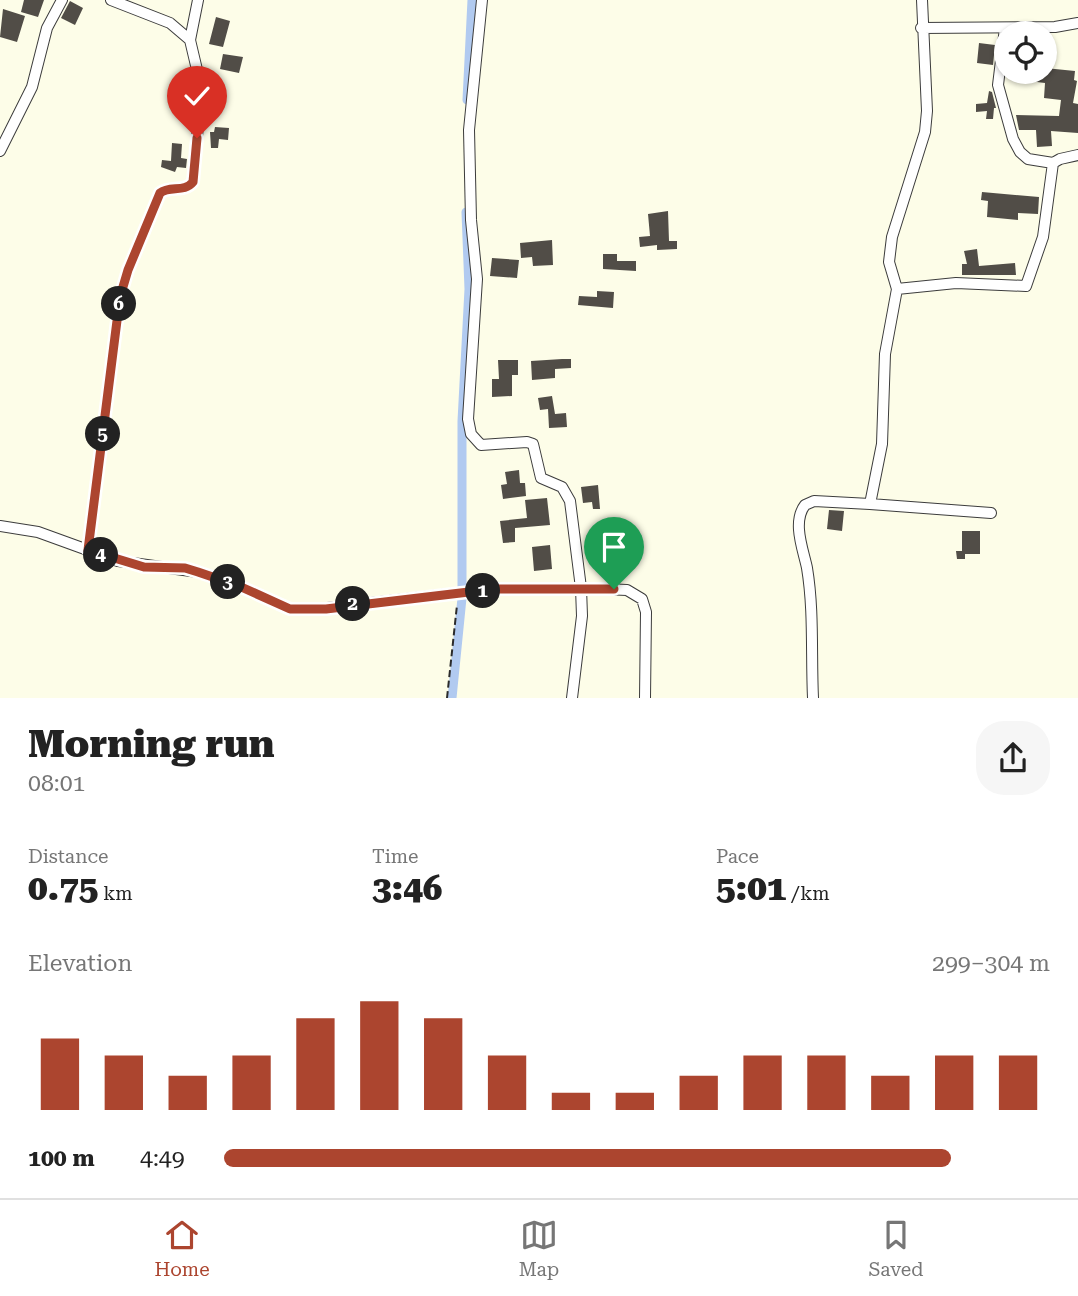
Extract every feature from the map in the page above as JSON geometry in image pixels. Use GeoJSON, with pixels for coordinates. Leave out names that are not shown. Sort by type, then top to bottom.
{"type":"FeatureCollection","features":[{"type":"Feature","properties":{"kind":"street"},"geometry":{"type":"LineString","coordinates":[[0,151],[32,87],[47,28],[62,0]]}},
{"type":"Feature","properties":{"kind":"street"},"geometry":{"type":"LineString","coordinates":[[111,0],[170,23],[190,40]]}},
{"type":"Feature","properties":{"kind":"street"},"geometry":{"type":"LineString","coordinates":[[88,550],[120,297],[128,270],[160,193],[164,190],[185,189],[193,182],[199,114],[198,74],[190,40],[198,0]]}},
{"type":"Feature","properties":{"kind":"street"},"geometry":{"type":"LineString","coordinates":[[482,0],[468,130],[471,220],[477,279],[468,419],[471,434],[481,445],[531,443],[535,448],[541,478],[565,491],[570,501],[582,588],[582,616],[572,698]]}},
{"type":"Feature","properties":{"kind":"street"},"geometry":{"type":"LineString","coordinates":[[870,504],[882,444],[885,354],[897,289],[889,262],[892,237],[920,153],[926,122],[922,0]]}},
{"type":"Feature","properties":{"kind":"street"},"geometry":{"type":"LineString","coordinates":[[1057,27],[1078,23]]}},
{"type":"Feature","properties":{"kind":"street"},"geometry":{"type":"LineString","coordinates":[[921,28],[994,27]]}},
{"type":"Feature","properties":{"kind":"street"},"geometry":{"type":"LineString","coordinates":[[998,84],[1013,139],[1020,152],[1028,159],[1053,163],[1078,155]]}},
{"type":"Feature","properties":{"kind":"street"},"geometry":{"type":"LineString","coordinates":[[897,289],[956,283],[1026,286],[1043,237],[1053,163]]}},
{"type":"Feature","properties":{"kind":"street"},"geometry":{"type":"LineString","coordinates":[[813,698],[807,571],[799,531],[802,509],[814,501],[914,510],[991,513]]}},
{"type":"Feature","properties":{"kind":"street"},"geometry":{"type":"LineString","coordinates":[[0,526],[38,532],[144,567],[185,568],[239,586],[290,609],[310,610],[494,589],[627,590],[642,599],[646,612],[645,698]]}},
{"type":"Feature","properties":{"kind":"path"},"geometry":{"type":"LineString","coordinates":[[447,698],[457,595]]}},
{"type":"Feature","properties":{"kind":"building"},"geometry":{"type":"Polygon","coordinates":[[[24,0],[44,0],[38,17],[21,12],[24,0]]]}},
{"type":"Feature","properties":{"kind":"building"},"geometry":{"type":"Polygon","coordinates":[[[70,1],[83,8],[75,25],[61,18],[70,1]]]}},
{"type":"Feature","properties":{"kind":"building"},"geometry":{"type":"Polygon","coordinates":[[[3,9],[25,16],[17,42],[0,37],[3,9]]]}},
{"type":"Feature","properties":{"kind":"building"},"geometry":{"type":"Polygon","coordinates":[[[216,17],[230,21],[223,47],[209,44],[216,17]]]}},
{"type":"Feature","properties":{"kind":"building"},"geometry":{"type":"Polygon","coordinates":[[[979,43],[994,45],[993,65],[977,63],[979,43]]]}},
{"type":"Feature","properties":{"kind":"building"},"geometry":{"type":"Polygon","coordinates":[[[223,54],[243,57],[239,73],[220,69],[223,54]]]}},
{"type":"Feature","properties":{"kind":"building"},"geometry":{"type":"Polygon","coordinates":[[[1057,69],[1075,71],[1074,80],[1077,81],[1073,103],[1078,104],[1078,133],[1051,131],[1052,146],[1037,147],[1036,130],[1019,130],[1016,115],[1059,116],[1061,100],[1044,98],[1045,84],[1057,84],[1057,69]]]}},
{"type":"Feature","properties":{"kind":"building"},"geometry":{"type":"Polygon","coordinates":[[[989,91],[992,92],[996,108],[993,119],[986,119],[987,111],[976,112],[976,104],[987,103],[989,91]]]}},
{"type":"Feature","properties":{"kind":"building"},"geometry":{"type":"Polygon","coordinates":[[[215,127],[229,128],[228,140],[219,139],[218,148],[211,148],[210,132],[214,132],[215,127]]]}},
{"type":"Feature","properties":{"kind":"building"},"geometry":{"type":"Polygon","coordinates":[[[172,143],[182,144],[181,158],[187,159],[186,168],[177,167],[175,172],[161,167],[162,160],[171,161],[172,143]]]}},
{"type":"Feature","properties":{"kind":"building"},"geometry":{"type":"Polygon","coordinates":[[[982,192],[1039,197],[1038,214],[1018,213],[1018,220],[987,217],[988,201],[981,200],[982,192]]]}},
{"type":"Feature","properties":{"kind":"building"},"geometry":{"type":"Polygon","coordinates":[[[668,211],[669,241],[677,241],[677,249],[657,250],[657,245],[640,247],[639,237],[650,236],[648,214],[668,211]]]}},
{"type":"Feature","properties":{"kind":"building"},"geometry":{"type":"Polygon","coordinates":[[[552,240],[553,265],[533,266],[532,257],[521,258],[520,243],[552,240]]]}},
{"type":"Feature","properties":{"kind":"building"},"geometry":{"type":"Polygon","coordinates":[[[977,249],[979,266],[1015,263],[1016,275],[962,275],[962,264],[967,264],[964,251],[977,249]]]}},
{"type":"Feature","properties":{"kind":"building"},"geometry":{"type":"Polygon","coordinates":[[[603,254],[617,254],[617,261],[636,261],[636,271],[603,269],[603,254]]]}},
{"type":"Feature","properties":{"kind":"building"},"geometry":{"type":"Polygon","coordinates":[[[492,258],[519,260],[517,278],[490,276],[492,258]]]}},
{"type":"Feature","properties":{"kind":"building"},"geometry":{"type":"Polygon","coordinates":[[[597,291],[614,292],[613,308],[578,305],[579,296],[597,297],[597,291]]]}},
{"type":"Feature","properties":{"kind":"building"},"geometry":{"type":"Polygon","coordinates":[[[571,359],[571,368],[555,369],[555,378],[532,380],[531,361],[571,359]]]}},
{"type":"Feature","properties":{"kind":"building"},"geometry":{"type":"Polygon","coordinates":[[[498,360],[518,360],[518,375],[512,375],[512,396],[492,397],[492,379],[499,379],[498,360]]]}},
{"type":"Feature","properties":{"kind":"building"},"geometry":{"type":"Polygon","coordinates":[[[552,396],[555,414],[566,413],[567,427],[549,428],[548,409],[540,410],[538,398],[552,396]]]}},
{"type":"Feature","properties":{"kind":"building"},"geometry":{"type":"Polygon","coordinates":[[[519,470],[520,483],[525,483],[526,496],[503,499],[501,485],[507,484],[505,472],[519,470]]]}},
{"type":"Feature","properties":{"kind":"building"},"geometry":{"type":"Polygon","coordinates":[[[598,485],[600,509],[593,509],[592,502],[583,503],[581,487],[598,485]]]}},
{"type":"Feature","properties":{"kind":"building"},"geometry":{"type":"Polygon","coordinates":[[[547,498],[550,525],[515,528],[515,542],[503,543],[500,521],[527,518],[525,500],[547,498]]]}},
{"type":"Feature","properties":{"kind":"building"},"geometry":{"type":"Polygon","coordinates":[[[829,510],[844,511],[842,531],[827,529],[829,510]]]}},
{"type":"Feature","properties":{"kind":"building"},"geometry":{"type":"Polygon","coordinates":[[[962,531],[980,531],[980,554],[965,554],[965,559],[957,559],[956,551],[962,551],[962,531]]]}},
{"type":"Feature","properties":{"kind":"building"},"geometry":{"type":"Polygon","coordinates":[[[550,545],[552,569],[534,571],[532,547],[550,545]]]}},
{"type":"Feature","properties":{"kind":"waterway"},"geometry":{"type":"LineString","coordinates":[[467,100],[472,0]]}},
{"type":"Feature","properties":{"kind":"waterway"},"geometry":{"type":"LineString","coordinates":[[462,590],[462,421],[469,289],[466,212]]}},
{"type":"Feature","properties":{"kind":"waterway"},"geometry":{"type":"LineString","coordinates":[[452,698],[462,598]]}},
{"type":"Feature","properties":{"kind":"route"},"geometry":{"type":"LineString","coordinates":[[197,138],[193,182],[185,189],[164,190],[160,193],[128,270],[120,297],[88,550],[144,567],[185,568],[239,586],[267,601],[290,609],[326,609],[367,602],[451,596],[494,589],[614,589]]}}]}
